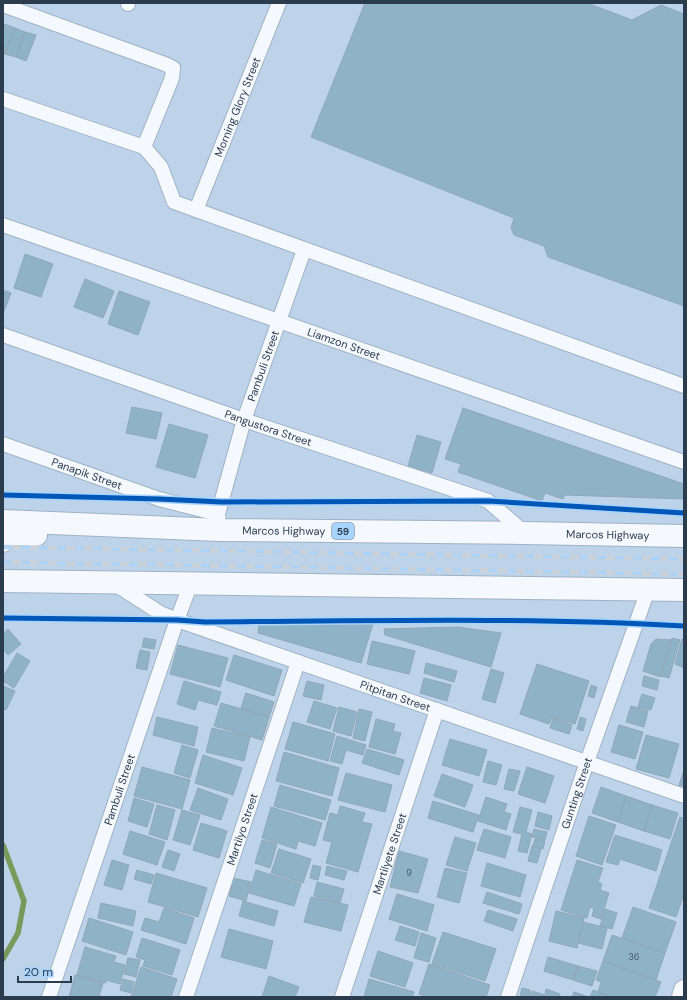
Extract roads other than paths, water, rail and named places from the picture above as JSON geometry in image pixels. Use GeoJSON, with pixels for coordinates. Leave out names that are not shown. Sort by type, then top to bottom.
{"type":"FeatureCollection","features":[{"type":"Feature","properties":{"kind":"main road","name":"Marcos Highway"},"geometry":{"type":"LineString","coordinates":[[3,521],[219,522],[525,533],[684,536]]}},
{"type":"Feature","properties":{"kind":"main road"},"geometry":{"type":"LineString","coordinates":[[3,541],[11,534],[196,539],[219,522]]}},
{"type":"Feature","properties":{"kind":"main road"},"geometry":{"type":"LineString","coordinates":[[3,566],[8,571],[169,574],[191,583]]}},
{"type":"Feature","properties":{"kind":"main road"},"geometry":{"type":"LineString","coordinates":[[3,581],[684,590]]}},
{"type":"Feature","properties":{"kind":"main road"},"geometry":{"type":"LineString","coordinates":[[682,997],[684,990]]}},
{"type":"Feature","properties":{"kind":"street","name":"Morning Glory Street"},"geometry":{"type":"LineString","coordinates":[[196,210],[279,3]]}},
{"type":"Feature","properties":{"kind":"street"},"geometry":{"type":"LineString","coordinates":[[3,5],[173,68],[172,78],[144,147]]}},
{"type":"Feature","properties":{"kind":"street"},"geometry":{"type":"LineString","coordinates":[[3,99],[144,147],[161,167],[174,202],[684,386]]}},
{"type":"Feature","properties":{"kind":"street","name":"Liamzon Street"},"geometry":{"type":"LineString","coordinates":[[3,225],[684,462]]}},
{"type":"Feature","properties":{"kind":"street","name":"Pambuli Street"},"geometry":{"type":"LineString","coordinates":[[219,522],[244,420],[304,250]]}},
{"type":"Feature","properties":{"kind":"street","name":"Pangustora Street"},"geometry":{"type":"LineString","coordinates":[[3,335],[244,420],[488,501],[525,533]]}},
{"type":"Feature","properties":{"kind":"street","name":"Panapik Street"},"geometry":{"type":"LineString","coordinates":[[3,444],[159,499],[219,522]]}},
{"type":"Feature","properties":{"kind":"street","name":"Pitpitan Street"},"geometry":{"type":"LineString","coordinates":[[113,583],[160,613],[177,620],[684,796]]}},
{"type":"Feature","properties":{"kind":"street","name":"Pambuli Street"},"geometry":{"type":"LineString","coordinates":[[49,997],[177,620],[191,583]]}},
{"type":"Feature","properties":{"kind":"street","name":"Gunting Street"},"geometry":{"type":"LineString","coordinates":[[508,997],[587,762],[648,590]]}},
{"type":"Feature","properties":{"kind":"street","name":"Martilyo Street"},"geometry":{"type":"LineString","coordinates":[[186,997],[298,662]]}},
{"type":"Feature","properties":{"kind":"street","name":"Martilyete Street"},"geometry":{"type":"LineString","coordinates":[[342,997],[438,710]]}},
{"type":"Feature","properties":{"kind":"waterway"},"geometry":{"type":"LineString","coordinates":[[3,845],[24,901],[18,933],[3,959]]}},
{"type":"Feature","properties":{"kind":"railway"},"geometry":{"type":"LineString","coordinates":[[3,547],[684,559]]}},
{"type":"Feature","properties":{"kind":"railway"},"geometry":{"type":"LineString","coordinates":[[3,562],[684,574]]}}]}
